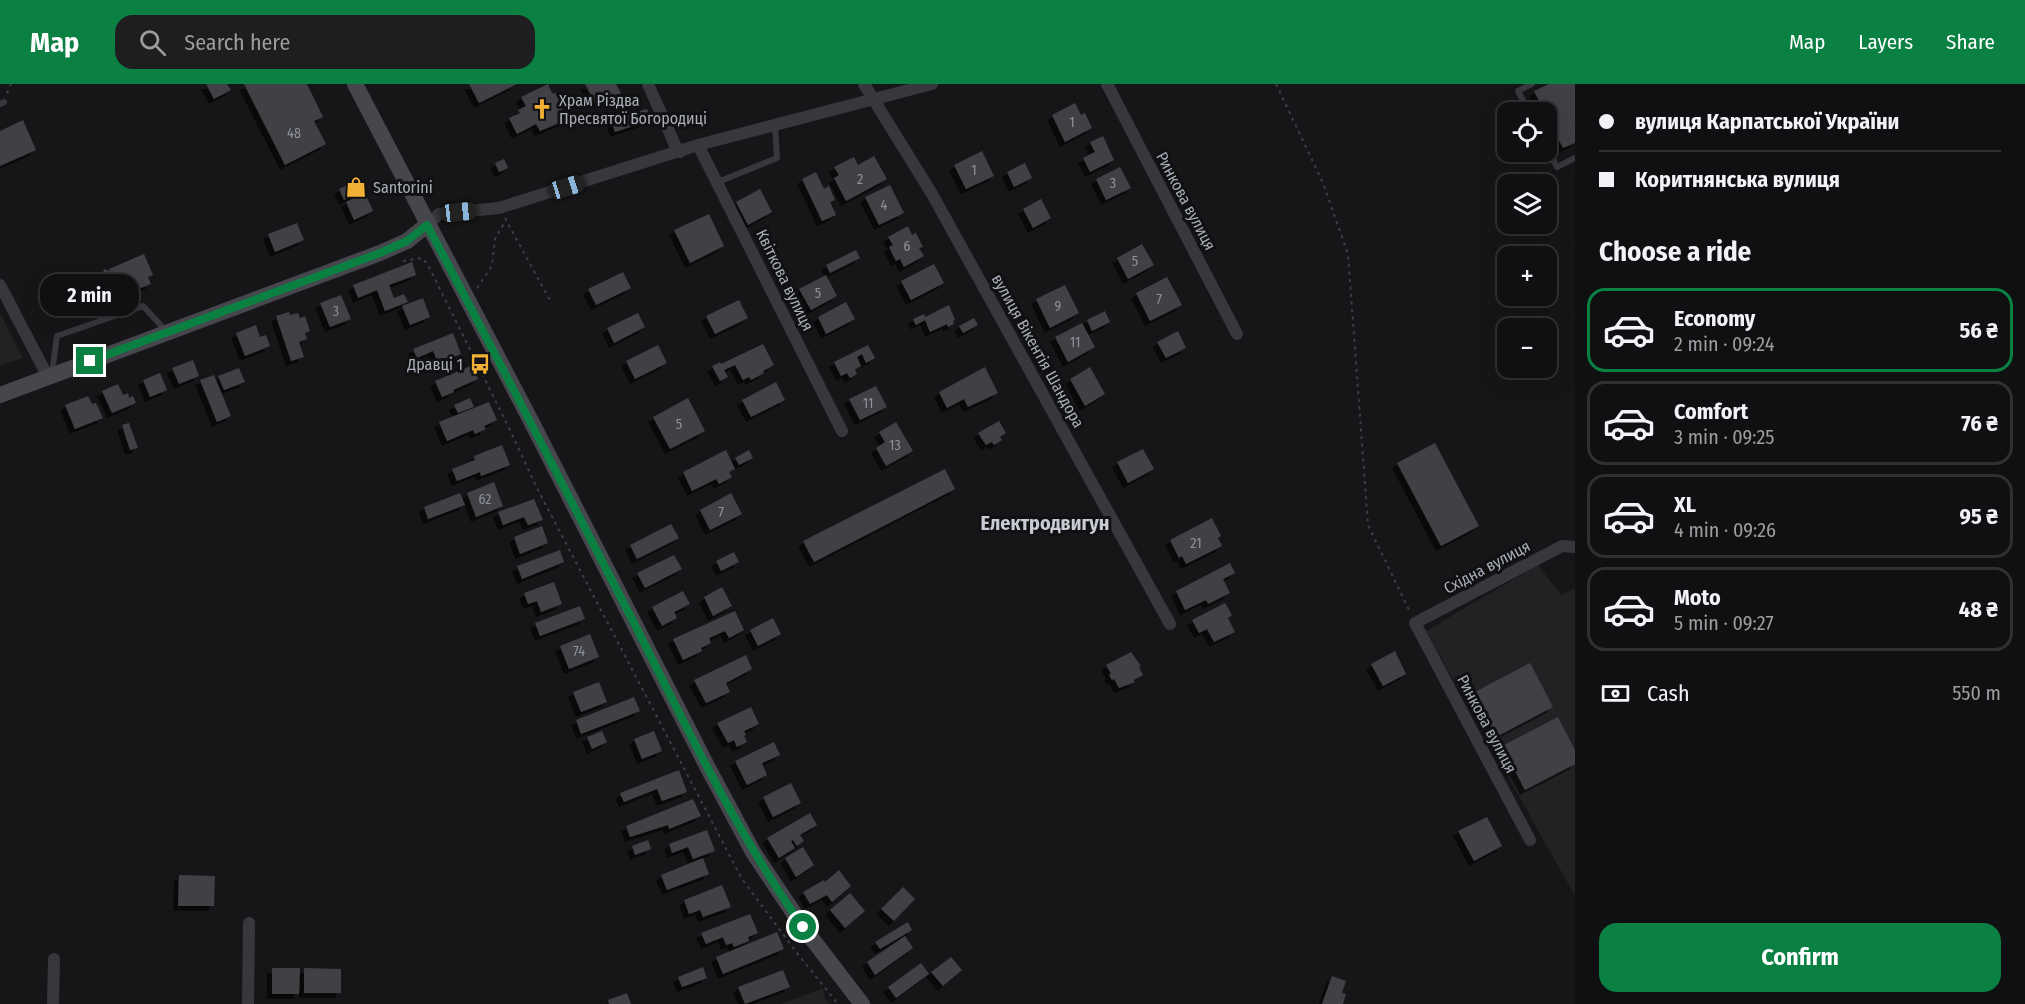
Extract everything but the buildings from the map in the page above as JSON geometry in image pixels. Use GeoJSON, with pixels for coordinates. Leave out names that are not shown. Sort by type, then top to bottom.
{"type":"FeatureCollection","features":[{"type":"Feature","properties":{"kind":"main road"},"geometry":{"type":"LineString","coordinates":[[355,84],[753,852],[803,927],[862,1004]]}},
{"type":"Feature","properties":{"kind":"main road"},"geometry":{"type":"LineString","coordinates":[[0,395],[393,248],[407,241],[427,225]]}},
{"type":"Feature","properties":{"kind":"street"},"geometry":{"type":"LineString","coordinates":[[648,84],[680,152]]}},
{"type":"Feature","properties":{"kind":"street","name":"вулиця Вікентія Шандора"},"geometry":{"type":"LineString","coordinates":[[864,84],[932,194],[1170,624]]}},
{"type":"Feature","properties":{"kind":"street"},"geometry":{"type":"LineString","coordinates":[[427,225],[439,214],[499,208],[698,146],[932,84]]}},
{"type":"Feature","properties":{"kind":"street","name":"Ринкова вулиця"},"geometry":{"type":"LineString","coordinates":[[1107,84],[1237,334]]}},
{"type":"Feature","properties":{"kind":"street","name":"Квіткова вулиця"},"geometry":{"type":"LineString","coordinates":[[698,146],[842,430]]}},
{"type":"Feature","properties":{"kind":"street"},"geometry":{"type":"LineString","coordinates":[[0,285],[50,376]]}},
{"type":"Feature","properties":{"kind":"street","name":"Східна вулиця"},"geometry":{"type":"LineString","coordinates":[[1415,623],[1562,546],[1575,547]]}},
{"type":"Feature","properties":{"kind":"street","name":"Ринкова вулиця"},"geometry":{"type":"LineString","coordinates":[[1415,623],[1530,840]]}},
{"type":"Feature","properties":{"kind":"street"},"geometry":{"type":"LineString","coordinates":[[248,1004],[249,923]]}},
{"type":"Feature","properties":{"kind":"street"},"geometry":{"type":"LineString","coordinates":[[53,1004],[54,959]]}},
{"type":"Feature","properties":{"kind":"lane"},"geometry":{"type":"LineString","coordinates":[[1524,102],[1518,91],[1532,84]]}},
{"type":"Feature","properties":{"kind":"lane"},"geometry":{"type":"LineString","coordinates":[[718,182],[777,158],[775,124]]}},
{"type":"Feature","properties":{"kind":"lane"},"geometry":{"type":"LineString","coordinates":[[1554,162],[1557,167],[1575,158]]}},
{"type":"Feature","properties":{"kind":"lane"},"geometry":{"type":"LineString","coordinates":[[50,376],[57,336],[143,306],[168,332]]}},
{"type":"Feature","properties":{"kind":"path"},"geometry":{"type":"LineString","coordinates":[[1276,84],[1323,183],[1348,254],[1368,525],[1415,623]]}},
{"type":"Feature","properties":{"kind":"path"},"geometry":{"type":"LineString","coordinates":[[499,208],[552,304]]}},
{"type":"Feature","properties":{"kind":"path"},"geometry":{"type":"LineString","coordinates":[[466,298],[478,287],[492,266],[495,239],[506,220]]}},
{"type":"Feature","properties":{"kind":"path"},"geometry":{"type":"LineString","coordinates":[[393,248],[398,261],[422,258],[428,265],[538,490],[742,879],[796,953],[838,1004]]}},
{"type":"Feature","properties":{"kind":"shaded area"},"geometry":{"type":"Polygon","coordinates":[[[0,313],[23,358],[0,366],[0,313]]]}},
{"type":"Feature","properties":{"kind":"shaded area"},"geometry":{"type":"Polygon","coordinates":[[[1538,565],[1561,595],[1575,589],[1575,896],[1426,631],[1538,565]]]}},
{"type":"Feature","properties":{"kind":"shaded area"},"geometry":{"type":"Polygon","coordinates":[[[823,988],[825,998],[830,1004],[781,1004],[823,988]]]}},
{"type":"Feature","properties":{"kind":"place","name":"Храм Різдва Пресвятої Богородиці"},"geometry":{"type":"Point","coordinates":[542,109]}},
{"type":"Feature","properties":{"kind":"place","name":"Santorini"},"geometry":{"type":"Point","coordinates":[356,187]}},
{"type":"Feature","properties":{"kind":"place","name":"Дравці 1"},"geometry":{"type":"Point","coordinates":[480,364]}},
{"type":"Feature","properties":{"kind":"district","name":"Електродвигун"},"geometry":{"type":"Point","coordinates":[1045,523]}},
{"type":"Feature","properties":{"kind":"route"},"geometry":{"type":"LineString","coordinates":[[90,361],[393,248],[407,241],[427,225],[531,421],[708,768],[753,852],[803,927]]}}]}
